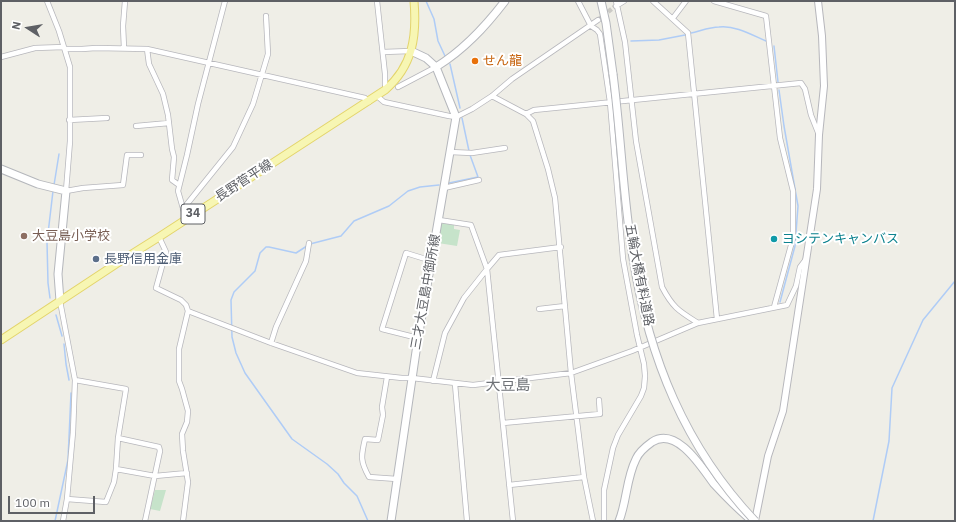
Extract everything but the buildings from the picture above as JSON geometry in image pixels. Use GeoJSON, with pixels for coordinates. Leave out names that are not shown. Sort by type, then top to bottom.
{"type":"FeatureCollection","features":[{"type":"Feature","properties":{"kind":"main road","name":"長野菅平線"},"geometry":{"type":"LineString","coordinates":[[1,340],[116,264],[369,102],[390,86],[400,75],[412,51],[416,18],[414,1]]}},
{"type":"Feature","properties":{"kind":"main road"},"geometry":{"type":"LineString","coordinates":[[436,67],[466,45],[480,32],[505,1]]}},
{"type":"Feature","properties":{"kind":"main road","name":"五輪大橋有料道路"},"geometry":{"type":"LineString","coordinates":[[601,1],[606,23],[613,74],[629,233],[644,313],[659,362],[678,408],[702,454],[754,521]]}},
{"type":"Feature","properties":{"kind":"main road"},"geometry":{"type":"LineString","coordinates":[[412,51],[426,58],[436,67],[456,117]]}},
{"type":"Feature","properties":{"kind":"main road","name":"三才大豆島中御所線"},"geometry":{"type":"LineString","coordinates":[[391,521],[394,509],[418,338],[456,117]]}},
{"type":"Feature","properties":{"kind":"main road"},"geometry":{"type":"LineString","coordinates":[[1,169],[38,184],[66,191],[58,274],[60,301]]}},
{"type":"Feature","properties":{"kind":"main road"},"geometry":{"type":"LineString","coordinates":[[619,521],[634,464],[640,452],[654,440],[661,439],[668,439],[689,451],[728,499],[754,521]]}},
{"type":"Feature","properties":{"kind":"street"},"geometry":{"type":"LineString","coordinates":[[47,1],[59,31],[70,67],[70,141],[66,191],[83,188],[123,185],[127,155],[141,154]]}},
{"type":"Feature","properties":{"kind":"street"},"geometry":{"type":"LineString","coordinates":[[124,48],[123,26],[125,1]]}},
{"type":"Feature","properties":{"kind":"street"},"geometry":{"type":"LineString","coordinates":[[186,219],[178,191],[209,62],[226,1]]}},
{"type":"Feature","properties":{"kind":"street"},"geometry":{"type":"LineString","coordinates":[[377,1],[385,85]]}},
{"type":"Feature","properties":{"kind":"street"},"geometry":{"type":"LineString","coordinates":[[578,1],[591,26],[600,34],[610,102],[623,259],[644,364],[645,376],[644,388],[641,396],[618,435],[613,448],[604,490],[604,521]]}},
{"type":"Feature","properties":{"kind":"street"},"geometry":{"type":"LineString","coordinates":[[624,1],[616,4],[625,42],[636,141],[662,287],[670,302],[698,323]]}},
{"type":"Feature","properties":{"kind":"street"},"geometry":{"type":"LineString","coordinates":[[653,1],[688,33],[717,319]]}},
{"type":"Feature","properties":{"kind":"street"},"geometry":{"type":"LineString","coordinates":[[673,18],[686,1]]}},
{"type":"Feature","properties":{"kind":"street"},"geometry":{"type":"LineString","coordinates":[[714,1],[766,16],[780,138],[793,191],[792,243],[774,307]]}},
{"type":"Feature","properties":{"kind":"street"},"geometry":{"type":"LineString","coordinates":[[754,521],[768,456],[783,411],[817,189],[818,135],[824,86],[822,36],[818,1]]}},
{"type":"Feature","properties":{"kind":"street"},"geometry":{"type":"LineString","coordinates":[[183,209],[232,147],[253,104],[268,54],[266,16]]}},
{"type":"Feature","properties":{"kind":"street"},"geometry":{"type":"LineString","coordinates":[[377,96],[384,102],[456,117],[492,96],[512,79],[598,20]]}},
{"type":"Feature","properties":{"kind":"street"},"geometry":{"type":"LineString","coordinates":[[1,57],[35,48],[147,49],[365,98],[369,102]]}},
{"type":"Feature","properties":{"kind":"street"},"geometry":{"type":"LineString","coordinates":[[147,49],[149,64],[163,94],[169,123],[174,157],[172,180],[179,186]]}},
{"type":"Feature","properties":{"kind":"street"},"geometry":{"type":"LineString","coordinates":[[383,52],[412,51]]}},
{"type":"Feature","properties":{"kind":"street"},"geometry":{"type":"LineString","coordinates":[[398,86],[436,67]]}},
{"type":"Feature","properties":{"kind":"street"},"geometry":{"type":"LineString","coordinates":[[526,114],[534,110],[801,83],[805,89],[811,115],[818,135]]}},
{"type":"Feature","properties":{"kind":"street"},"geometry":{"type":"LineString","coordinates":[[492,96],[526,114],[533,121],[548,169],[555,198],[576,416],[584,477],[593,521]]}},
{"type":"Feature","properties":{"kind":"street"},"geometry":{"type":"LineString","coordinates":[[69,120],[107,118]]}},
{"type":"Feature","properties":{"kind":"street"},"geometry":{"type":"LineString","coordinates":[[136,126],[169,123]]}},
{"type":"Feature","properties":{"kind":"street"},"geometry":{"type":"LineString","coordinates":[[450,152],[470,153],[505,148]]}},
{"type":"Feature","properties":{"kind":"street"},"geometry":{"type":"LineString","coordinates":[[444,188],[479,180]]}},
{"type":"Feature","properties":{"kind":"street"},"geometry":{"type":"LineString","coordinates":[[439,220],[472,225],[487,269],[513,521]]}},
{"type":"Feature","properties":{"kind":"street"},"geometry":{"type":"LineString","coordinates":[[159,237],[166,252],[156,288],[181,300],[186,305],[188,311],[179,350],[179,381],[188,411],[187,422],[182,434],[188,489],[183,521]]}},
{"type":"Feature","properties":{"kind":"street"},"geometry":{"type":"LineString","coordinates":[[271,343],[276,327],[306,261],[308,246]]}},
{"type":"Feature","properties":{"kind":"street"},"geometry":{"type":"LineString","coordinates":[[433,381],[445,333],[464,298],[499,255],[561,248]]}},
{"type":"Feature","properties":{"kind":"street"},"geometry":{"type":"LineString","coordinates":[[418,338],[382,329],[406,253],[432,261]]}},
{"type":"Feature","properties":{"kind":"street"},"geometry":{"type":"LineString","coordinates":[[188,311],[271,343],[357,373],[472,385],[571,373],[698,323],[786,305],[796,286],[800,268],[807,257]]}},
{"type":"Feature","properties":{"kind":"street"},"geometry":{"type":"LineString","coordinates":[[60,301],[75,380],[73,432],[67,499],[63,521]]}},
{"type":"Feature","properties":{"kind":"street"},"geometry":{"type":"LineString","coordinates":[[539,309],[565,306]]}},
{"type":"Feature","properties":{"kind":"street"},"geometry":{"type":"LineString","coordinates":[[387,377],[382,407],[383,415],[378,440],[366,438],[361,459],[369,477],[397,479]]}},
{"type":"Feature","properties":{"kind":"street"},"geometry":{"type":"LineString","coordinates":[[67,499],[106,502],[114,482],[118,438],[126,389],[75,380]]}},
{"type":"Feature","properties":{"kind":"street"},"geometry":{"type":"LineString","coordinates":[[455,384],[467,521]]}},
{"type":"Feature","properties":{"kind":"street"},"geometry":{"type":"LineString","coordinates":[[502,423],[600,414],[599,400]]}},
{"type":"Feature","properties":{"kind":"street"},"geometry":{"type":"LineString","coordinates":[[118,438],[159,447],[160,451],[145,521]]}},
{"type":"Feature","properties":{"kind":"street"},"geometry":{"type":"LineString","coordinates":[[116,469],[155,476],[187,474]]}},
{"type":"Feature","properties":{"kind":"street"},"geometry":{"type":"LineString","coordinates":[[509,485],[584,477]]}},
{"type":"Feature","properties":{"kind":"green space"},"geometry":{"type":"Polygon","coordinates":[[[443,223],[454,225],[454,229],[460,230],[457,246],[438,243],[440,225],[443,223]]]}},
{"type":"Feature","properties":{"kind":"green space"},"geometry":{"type":"Polygon","coordinates":[[[155,490],[166,490],[160,511],[150,509],[155,490]]]}},
{"type":"Feature","properties":{"kind":"waterway"},"geometry":{"type":"LineString","coordinates":[[426,1],[434,19],[438,41],[445,56]]}},
{"type":"Feature","properties":{"kind":"waterway"},"geometry":{"type":"LineString","coordinates":[[691,33],[712,28],[725,27],[743,31],[766,41]]}},
{"type":"Feature","properties":{"kind":"waterway"},"geometry":{"type":"LineString","coordinates":[[631,41],[659,40],[685,35]]}},
{"type":"Feature","properties":{"kind":"waterway"},"geometry":{"type":"LineString","coordinates":[[774,46],[778,82]]}},
{"type":"Feature","properties":{"kind":"waterway"},"geometry":{"type":"LineString","coordinates":[[450,64],[460,108]]}},
{"type":"Feature","properties":{"kind":"waterway"},"geometry":{"type":"LineString","coordinates":[[779,90],[798,206],[795,246],[780,302]]}},
{"type":"Feature","properties":{"kind":"waterway"},"geometry":{"type":"LineString","coordinates":[[462,118],[469,151]]}},
{"type":"Feature","properties":{"kind":"waterway"},"geometry":{"type":"LineString","coordinates":[[54,185],[59,154]]}},
{"type":"Feature","properties":{"kind":"waterway"},"geometry":{"type":"LineString","coordinates":[[449,183],[478,177],[470,155]]}},
{"type":"Feature","properties":{"kind":"waterway"},"geometry":{"type":"LineString","coordinates":[[368,521],[357,496],[327,464],[292,439],[245,373],[236,353],[232,337],[231,300],[234,292],[255,271],[260,253],[266,247],[296,253],[310,244],[341,236],[354,221],[389,206],[408,191],[420,187],[439,185]]}},
{"type":"Feature","properties":{"kind":"waterway"},"geometry":{"type":"LineString","coordinates":[[50,298],[47,242],[53,191]]}},
{"type":"Feature","properties":{"kind":"waterway"},"geometry":{"type":"LineString","coordinates":[[873,521],[889,441],[892,388],[923,320],[955,281]]}},
{"type":"Feature","properties":{"kind":"waterway"},"geometry":{"type":"LineString","coordinates":[[56,315],[62,336]]}},
{"type":"Feature","properties":{"kind":"waterway"},"geometry":{"type":"LineString","coordinates":[[64,344],[69,380]]}},
{"type":"Feature","properties":{"kind":"waterway"},"geometry":{"type":"LineString","coordinates":[[55,521],[68,460],[71,393]]}},
{"type":"Feature","properties":{"kind":"tunnel"},"geometry":{"type":"LineString","coordinates":[[598,20],[614,7]]}},
{"type":"Feature","properties":{"kind":"place","name":"せん龍"},"geometry":{"type":"Point","coordinates":[475,61]}},
{"type":"Feature","properties":{"kind":"place","name":"大豆島小学校"},"geometry":{"type":"Point","coordinates":[24,236]}},
{"type":"Feature","properties":{"kind":"place","name":"ヨシテンキャンバス"},"geometry":{"type":"Point","coordinates":[774,239]}},
{"type":"Feature","properties":{"kind":"place","name":"長野信用金庫"},"geometry":{"type":"Point","coordinates":[96,259]}},
{"type":"Feature","properties":{"kind":"district","name":"大豆島"},"geometry":{"type":"Point","coordinates":[508,386]}}]}
